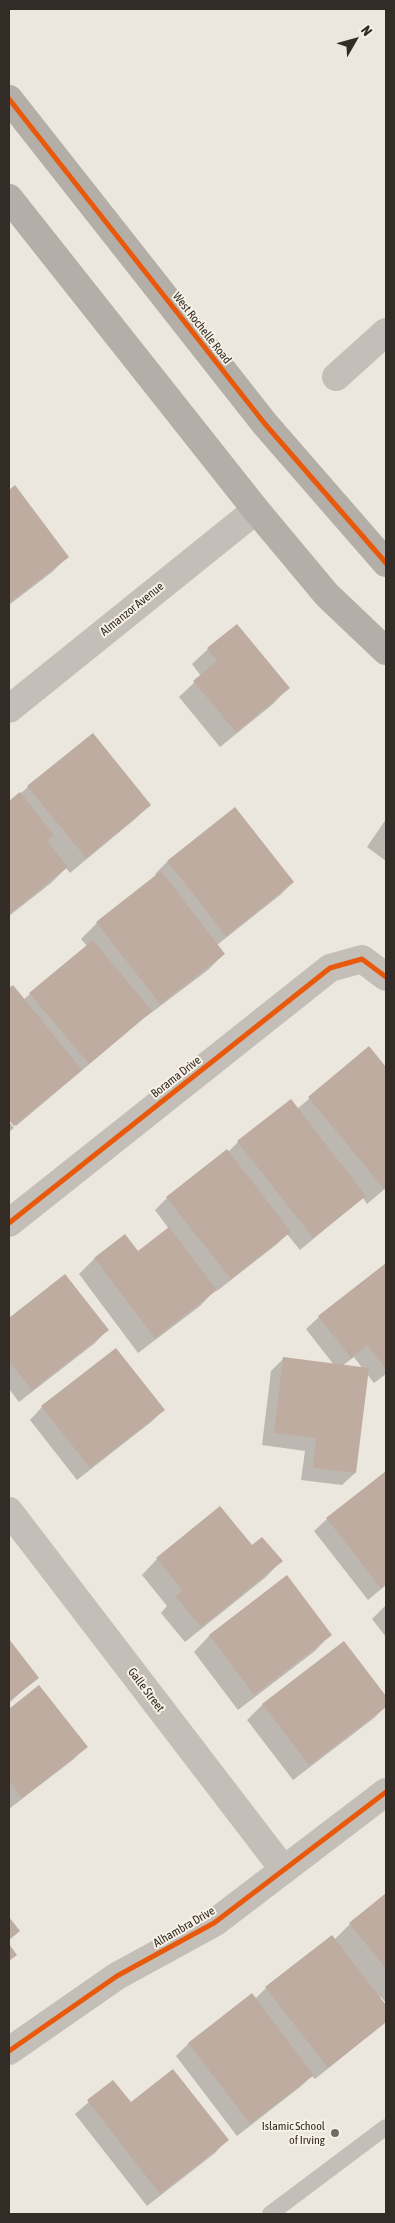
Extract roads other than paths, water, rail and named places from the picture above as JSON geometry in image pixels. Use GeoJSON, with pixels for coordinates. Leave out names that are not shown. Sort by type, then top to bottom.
{"type":"FeatureCollection","features":[{"type":"Feature","properties":{"kind":"street","name":"West Rochelle Road"},"geometry":{"type":"LineString","coordinates":[[9,99],[266,424],[386,563]]}},
{"type":"Feature","properties":{"kind":"street"},"geometry":{"type":"LineString","coordinates":[[9,198],[256,510],[327,595],[386,651]]}},
{"type":"Feature","properties":{"kind":"street"},"geometry":{"type":"LineString","coordinates":[[336,377],[386,332]]}},
{"type":"Feature","properties":{"kind":"street","name":"Almanzor Avenue"},"geometry":{"type":"LineString","coordinates":[[9,709],[256,510]]}},
{"type":"Feature","properties":{"kind":"street","name":"Borama Drive"},"geometry":{"type":"LineString","coordinates":[[9,1223],[330,968],[362,959],[386,977]]}},
{"type":"Feature","properties":{"kind":"street","name":"Galle Street"},"geometry":{"type":"LineString","coordinates":[[9,1511],[284,1870]]}},
{"type":"Feature","properties":{"kind":"street","name":"Alhambra Drive"},"geometry":{"type":"LineString","coordinates":[[9,2052],[117,1976],[214,1924],[386,1792]]}},
{"type":"Feature","properties":{"kind":"lane"},"geometry":{"type":"LineString","coordinates":[[270,2214],[386,2128]]}},
{"type":"Feature","properties":{"kind":"place","name":"Islamic School of Irving"},"geometry":{"type":"Point","coordinates":[335,2133]}}]}
